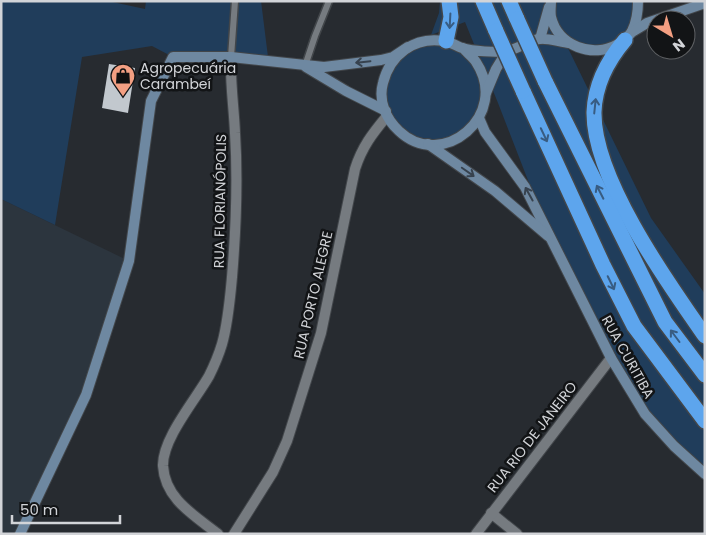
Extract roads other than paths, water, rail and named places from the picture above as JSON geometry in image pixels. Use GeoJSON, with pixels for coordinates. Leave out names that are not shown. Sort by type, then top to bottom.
{"type":"FeatureCollection","features":[{"type":"Feature","properties":{"kind":"highway"},"geometry":{"type":"LineString","coordinates":[[446,41],[451,17],[448,1]]}},
{"type":"Feature","properties":{"kind":"highway"},"geometry":{"type":"LineString","coordinates":[[483,1],[603,265],[634,326],[705,421]]}},
{"type":"Feature","properties":{"kind":"highway"},"geometry":{"type":"LineString","coordinates":[[509,1],[545,81],[665,322],[705,374]]}},
{"type":"Feature","properties":{"kind":"highway"},"geometry":{"type":"LineString","coordinates":[[628,36],[608,64],[597,92],[594,111],[595,130],[601,156],[628,215],[646,248],[705,336]]}},
{"type":"Feature","properties":{"kind":"main road"},"geometry":{"type":"LineString","coordinates":[[540,39],[551,1]]}},
{"type":"Feature","properties":{"kind":"main road"},"geometry":{"type":"LineString","coordinates":[[551,1],[551,17],[560,34],[569,43],[581,49],[596,51],[612,48],[648,23],[705,3]]}},
{"type":"Feature","properties":{"kind":"main road"},"geometry":{"type":"LineString","coordinates":[[628,36],[638,15],[638,1]]}},
{"type":"Feature","properties":{"kind":"main road"},"geometry":{"type":"LineString","coordinates":[[20,534],[86,395],[129,261],[151,101],[173,57],[231,57],[324,67],[381,60],[393,57],[420,42],[433,40],[446,41],[463,48],[487,51],[507,51],[540,39],[569,43]]}},
{"type":"Feature","properties":{"kind":"main road"},"geometry":{"type":"LineString","coordinates":[[408,47],[395,57],[386,72],[382,88],[383,105],[386,114],[400,132],[413,140],[428,144],[443,144],[457,139],[470,130],[479,118],[496,69],[507,51]]}},
{"type":"Feature","properties":{"kind":"main road"},"geometry":{"type":"LineString","coordinates":[[463,48],[475,60],[483,76],[486,94]]}},
{"type":"Feature","properties":{"kind":"main road"},"geometry":{"type":"LineString","coordinates":[[305,66],[386,114]]}},
{"type":"Feature","properties":{"kind":"main road","name":"RUA CURITIBA"},"geometry":{"type":"LineString","coordinates":[[479,118],[485,132],[525,187],[611,358],[645,414],[674,446],[705,474]]}},
{"type":"Feature","properties":{"kind":"main road"},"geometry":{"type":"LineString","coordinates":[[428,144],[494,190],[550,237]]}},
{"type":"Feature","properties":{"kind":"street","name":"RUA FLORIANÓPOLIS"},"geometry":{"type":"LineString","coordinates":[[218,534],[180,504],[170,492],[165,480],[163,464],[167,448],[177,427],[210,374],[222,344],[230,299],[236,238],[236,134],[231,57]]}},
{"type":"Feature","properties":{"kind":"street","name":"RUA PORTO ALEGRE"},"geometry":{"type":"LineString","coordinates":[[234,534],[273,472],[287,441],[321,333],[355,169],[361,151],[386,114]]}},
{"type":"Feature","properties":{"kind":"street","name":"RUA RIO DE JANEIRO"},"geometry":{"type":"LineString","coordinates":[[476,534],[611,358]]}},
{"type":"Feature","properties":{"kind":"street"},"geometry":{"type":"LineString","coordinates":[[491,514],[517,534]]}},
{"type":"Feature","properties":{"kind":"lane"},"geometry":{"type":"LineString","coordinates":[[231,57],[235,1]]}},
{"type":"Feature","properties":{"kind":"lane"},"geometry":{"type":"LineString","coordinates":[[305,66],[329,1]]}},
{"type":"Feature","properties":{"kind":"place","name":"Agropecuária Carambeí"},"geometry":{"type":"Point","coordinates":[123,97]}}]}
